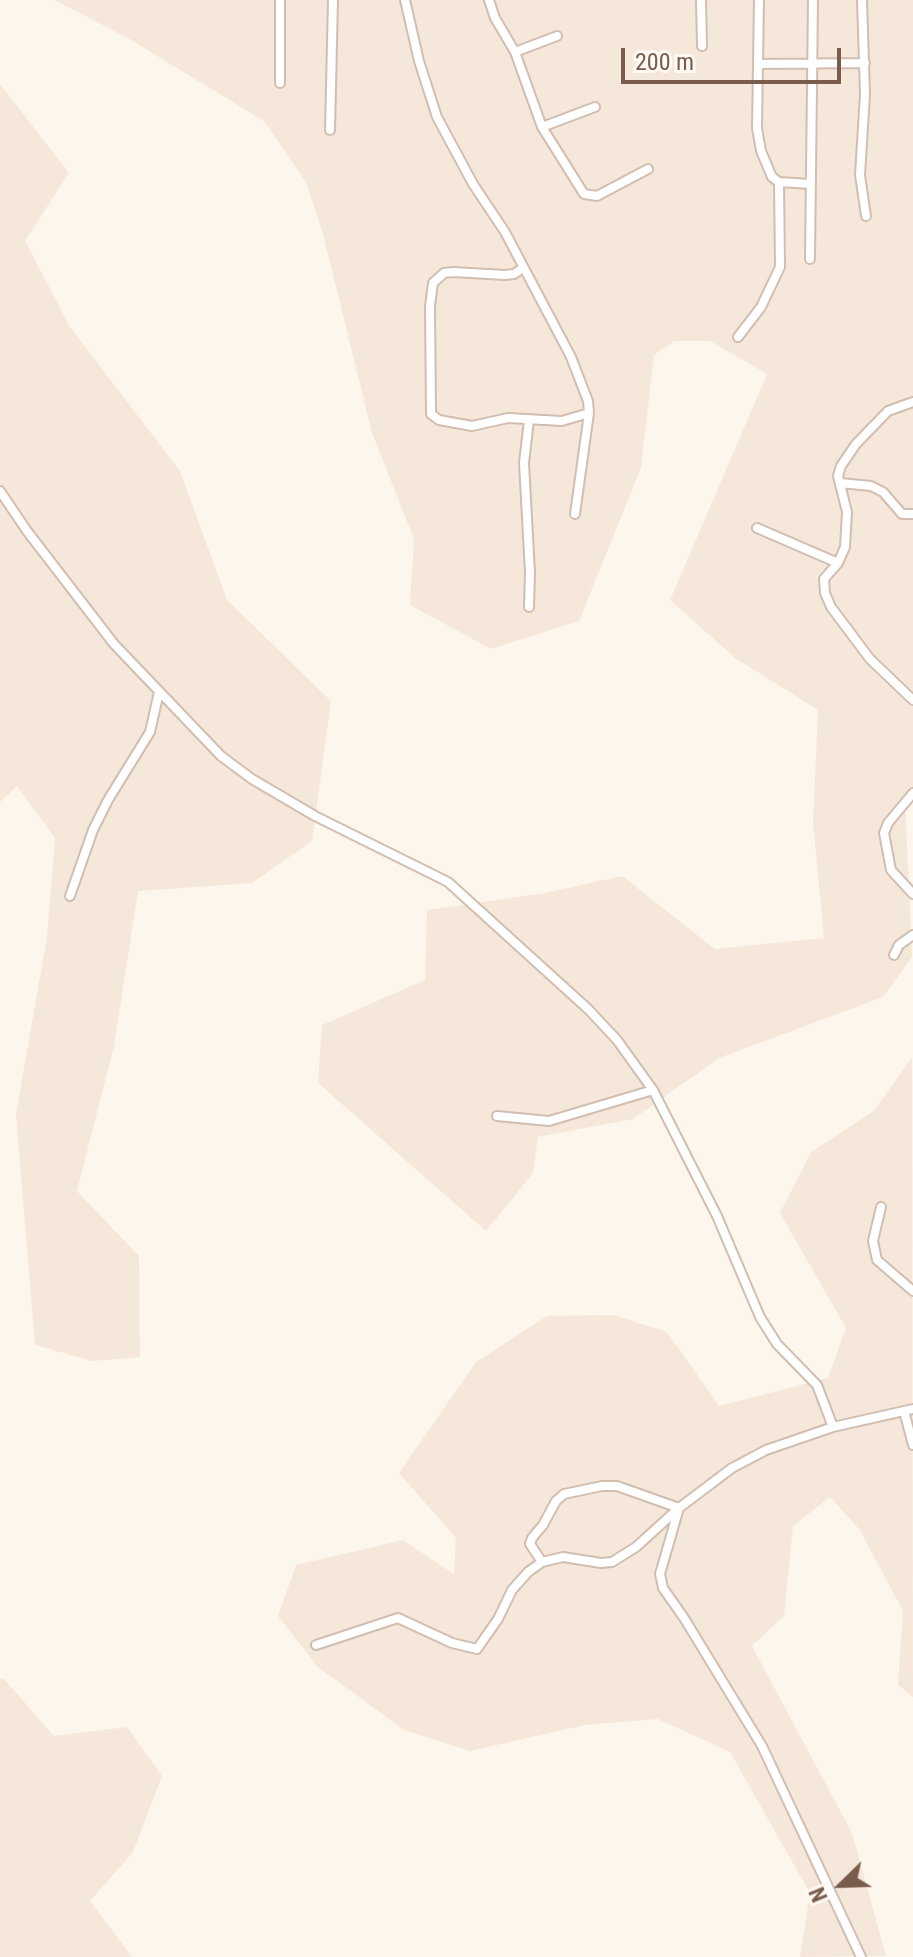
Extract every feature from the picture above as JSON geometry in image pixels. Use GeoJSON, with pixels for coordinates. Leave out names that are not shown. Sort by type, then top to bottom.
{"type":"FeatureCollection","features":[{"type":"Feature","properties":{"kind":"street"},"geometry":{"type":"LineString","coordinates":[[280,0],[280,83]]}},
{"type":"Feature","properties":{"kind":"street"},"geometry":{"type":"LineString","coordinates":[[330,130],[333,0]]}},
{"type":"Feature","properties":{"kind":"street"},"geometry":{"type":"LineString","coordinates":[[405,0],[419,61],[437,117],[473,184],[505,232],[571,357],[588,401],[575,514]]}},
{"type":"Feature","properties":{"kind":"street"},"geometry":{"type":"LineString","coordinates":[[489,0],[495,18],[515,52],[542,127],[584,194],[597,196],[648,169]]}},
{"type":"Feature","properties":{"kind":"street"},"geometry":{"type":"LineString","coordinates":[[701,0],[702,46]]}},
{"type":"Feature","properties":{"kind":"street"},"geometry":{"type":"LineString","coordinates":[[759,0],[759,139],[772,177],[779,182],[810,184]]}},
{"type":"Feature","properties":{"kind":"street"},"geometry":{"type":"LineString","coordinates":[[810,259],[813,0]]}},
{"type":"Feature","properties":{"kind":"street"},"geometry":{"type":"LineString","coordinates":[[862,0],[865,126],[860,175],[866,216]]}},
{"type":"Feature","properties":{"kind":"street"},"geometry":{"type":"LineString","coordinates":[[515,52],[557,36]]}},
{"type":"Feature","properties":{"kind":"street"},"geometry":{"type":"LineString","coordinates":[[758,64],[865,63]]}},
{"type":"Feature","properties":{"kind":"street"},"geometry":{"type":"LineString","coordinates":[[542,127],[595,107]]}},
{"type":"Feature","properties":{"kind":"street"},"geometry":{"type":"LineString","coordinates":[[738,337],[761,307],[780,267],[779,182]]}},
{"type":"Feature","properties":{"kind":"street"},"geometry":{"type":"LineString","coordinates":[[523,268],[505,275],[444,273],[433,283],[430,306],[430,410],[434,418],[465,426],[478,426],[498,419],[562,421],[589,413]]}},
{"type":"Feature","properties":{"kind":"street"},"geometry":{"type":"LineString","coordinates":[[913,402],[888,411],[871,426],[841,466],[838,476],[848,526],[845,547],[838,563],[824,579],[825,593],[831,607],[870,659],[913,700]]}},
{"type":"Feature","properties":{"kind":"street"},"geometry":{"type":"LineString","coordinates":[[529,420],[524,492],[530,573],[529,607]]}},
{"type":"Feature","properties":{"kind":"street"},"geometry":{"type":"LineString","coordinates":[[840,483],[871,486],[883,492],[902,514],[912,516]]}},
{"type":"Feature","properties":{"kind":"street"},"geometry":{"type":"LineString","coordinates":[[0,491],[114,644],[221,756],[252,779],[315,816],[448,882],[588,1009],[617,1040],[653,1090],[717,1216],[760,1317],[777,1344],[817,1385],[833,1427]]}},
{"type":"Feature","properties":{"kind":"street"},"geometry":{"type":"LineString","coordinates":[[757,528],[838,563]]}},
{"type":"Feature","properties":{"kind":"street"},"geometry":{"type":"LineString","coordinates":[[70,896],[93,830],[150,732],[159,692]]}},
{"type":"Feature","properties":{"kind":"street"},"geometry":{"type":"LineString","coordinates":[[913,793],[888,823],[884,833],[891,870],[913,894]]}},
{"type":"Feature","properties":{"kind":"street"},"geometry":{"type":"LineString","coordinates":[[894,955],[899,945],[913,935]]}},
{"type":"Feature","properties":{"kind":"street"},"geometry":{"type":"LineString","coordinates":[[497,1116],[549,1121],[653,1090]]}},
{"type":"Feature","properties":{"kind":"street"},"geometry":{"type":"LineString","coordinates":[[881,1207],[873,1241],[877,1260],[913,1291]]}},
{"type":"Feature","properties":{"kind":"street"},"geometry":{"type":"LineString","coordinates":[[316,1645],[398,1618],[452,1643],[477,1649],[498,1619],[512,1590],[542,1562],[563,1557],[612,1562],[636,1547],[679,1508],[732,1468],[766,1450],[833,1427],[908,1410],[913,1445]]}},
{"type":"Feature","properties":{"kind":"street"},"geometry":{"type":"LineString","coordinates":[[542,1562],[530,1544],[556,1501],[564,1494],[617,1486],[679,1508]]}},
{"type":"Feature","properties":{"kind":"street"},"geometry":{"type":"LineString","coordinates":[[679,1508],[660,1574],[663,1588],[762,1746],[861,1957]]}},
{"type":"Feature","properties":{"kind":"shaded area"},"geometry":{"type":"Polygon","coordinates":[[[54,0],[913,0],[913,797],[905,800],[912,957],[883,997],[719,1058],[633,1119],[538,1137],[533,1173],[486,1231],[318,1083],[322,1025],[425,980],[427,910],[545,893],[622,876],[715,949],[824,938],[813,822],[818,710],[735,658],[670,600],[767,374],[710,341],[674,341],[654,355],[641,468],[579,621],[491,649],[410,605],[414,539],[372,433],[323,234],[306,182],[264,121],[126,37],[54,0]]]}},
{"type":"Feature","properties":{"kind":"shaded area"},"geometry":{"type":"Polygon","coordinates":[[[0,84],[69,173],[25,241],[70,327],[180,471],[227,600],[331,701],[312,841],[252,883],[138,891],[114,1046],[77,1191],[139,1256],[140,1357],[92,1361],[35,1345],[16,1114],[47,937],[55,838],[17,786],[0,802],[0,84]]]}},
{"type":"Feature","properties":{"kind":"shaded area"},"geometry":{"type":"Polygon","coordinates":[[[912,1057],[913,1697],[898,1685],[903,1611],[860,1530],[830,1497],[793,1526],[784,1616],[752,1646],[852,1833],[886,1956],[800,1957],[810,1893],[730,1752],[658,1719],[585,1725],[470,1751],[404,1730],[318,1667],[278,1616],[296,1565],[403,1540],[454,1574],[456,1538],[399,1473],[476,1362],[547,1316],[613,1315],[667,1332],[719,1406],[828,1378],[846,1328],[780,1213],[811,1152],[874,1111],[912,1057]]]}},
{"type":"Feature","properties":{"kind":"shaded area"},"geometry":{"type":"Polygon","coordinates":[[[0,1679],[4,1679],[54,1736],[127,1727],[162,1776],[133,1852],[90,1901],[132,1957],[0,1957],[0,1679]]]}}]}
